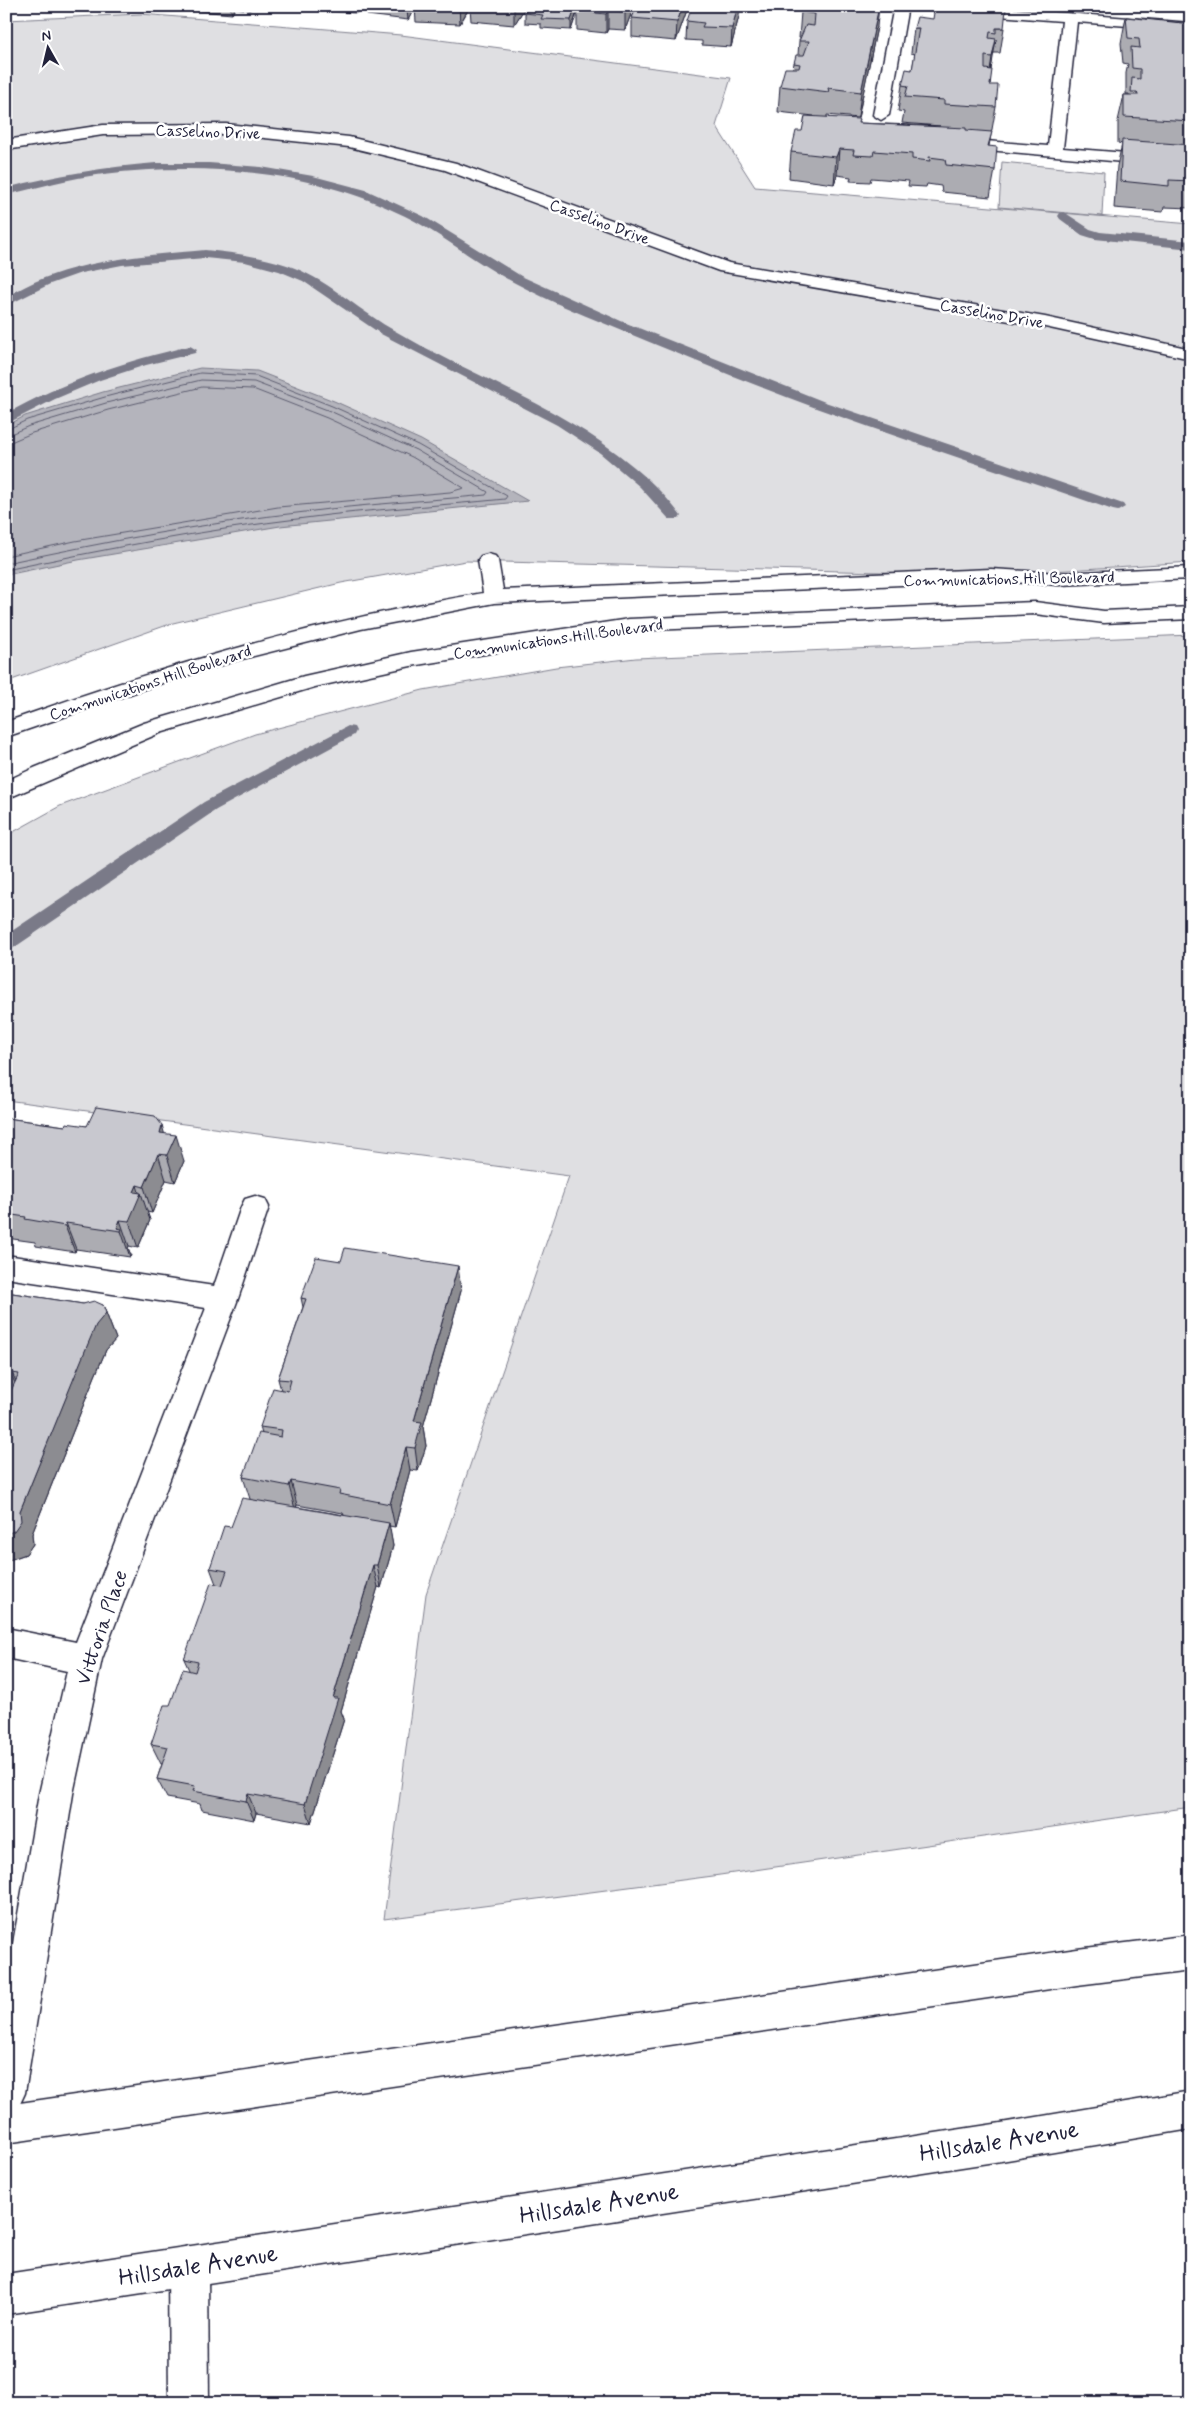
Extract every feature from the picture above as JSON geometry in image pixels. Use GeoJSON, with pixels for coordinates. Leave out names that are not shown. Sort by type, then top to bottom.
{"type":"FeatureCollection","features":[{"type":"Feature","properties":{"kind":"street"},"geometry":{"type":"LineString","coordinates":[[881,115],[901,6]]}},
{"type":"Feature","properties":{"kind":"street"},"geometry":{"type":"LineString","coordinates":[[922,6],[1191,27]]}},
{"type":"Feature","properties":{"kind":"street"},"geometry":{"type":"LineString","coordinates":[[1055,152],[1070,18]]}},
{"type":"Feature","properties":{"kind":"street","name":"Casselino Drive"},"geometry":{"type":"LineString","coordinates":[[6,145],[103,130],[226,128],[349,142],[450,166],[725,267],[1046,322],[1191,354]]}},
{"type":"Feature","properties":{"kind":"street"},"geometry":{"type":"LineString","coordinates":[[942,143],[1191,163]]}},
{"type":"Feature","properties":{"kind":"street"},"geometry":{"type":"LineString","coordinates":[[991,575],[1067,563],[1191,559]]}},
{"type":"Feature","properties":{"kind":"street"},"geometry":{"type":"LineString","coordinates":[[488,560],[494,597]]}},
{"type":"Feature","properties":{"kind":"street","name":"Communications Hill Boulevard"},"geometry":{"type":"LineString","coordinates":[[6,730],[229,655],[358,623],[494,597],[991,575],[1059,579],[1191,573]]}},
{"type":"Feature","properties":{"kind":"street"},"geometry":{"type":"LineString","coordinates":[[1035,608],[1191,599]]}},
{"type":"Feature","properties":{"kind":"street","name":"Communications Hill Boulevard"},"geometry":{"type":"LineString","coordinates":[[6,791],[42,773],[152,728],[312,682],[411,659],[629,625],[1035,608],[1104,617],[1191,614]]}},
{"type":"Feature","properties":{"kind":"street","name":"Vittoria Place"},"geometry":{"type":"LineString","coordinates":[[6,2093],[49,1832],[86,1659],[224,1299],[256,1207]]}},
{"type":"Feature","properties":{"kind":"street"},"geometry":{"type":"LineString","coordinates":[[6,1266],[224,1299]]}},
{"type":"Feature","properties":{"kind":"street"},"geometry":{"type":"LineString","coordinates":[[6,1643],[86,1659]]}},
{"type":"Feature","properties":{"kind":"street"},"geometry":{"type":"LineString","coordinates":[[6,2124],[1067,1968],[1191,1953]]}},
{"type":"Feature","properties":{"kind":"street","name":"Hillsdale Avenue"},"geometry":{"type":"LineString","coordinates":[[6,2294],[1001,2142],[1191,2110]]}},
{"type":"Feature","properties":{"kind":"street"},"geometry":{"type":"LineString","coordinates":[[188,2266],[189,2403]]}},
{"type":"Feature","properties":{"kind":"shaded area"},"geometry":{"type":"Polygon","coordinates":[[[141,14],[401,35],[731,78],[716,126],[755,187],[1191,224],[1191,562],[991,575],[466,561],[341,583],[173,623],[6,682],[6,20],[141,14]]]}},
{"type":"Feature","properties":{"kind":"shaded area"},"geometry":{"type":"Polygon","coordinates":[[[1002,162],[1104,172],[1102,216],[999,207],[1002,162]]]}},
{"type":"Feature","properties":{"kind":"shaded area"},"geometry":{"type":"Polygon","coordinates":[[[1191,635],[1191,1807],[713,1876],[384,1919],[426,1594],[569,1176],[6,1100],[6,836],[60,806],[255,734],[423,690],[556,667],[636,658],[1191,635]]]}},
{"type":"Feature","properties":{"kind":"water"},"geometry":{"type":"Polygon","coordinates":[[[200,368],[257,371],[334,401],[421,440],[528,501],[280,526],[78,560],[6,575],[6,426],[25,416],[103,392],[200,368]]]}},
{"type":"Feature","properties":{"kind":"building"},"geometry":{"type":"Polygon","coordinates":[[[374,6],[410,6],[407,10],[374,6]]]}},
{"type":"Feature","properties":{"kind":"building"},"geometry":{"type":"Polygon","coordinates":[[[528,6],[576,6],[571,20],[541,19],[543,15],[525,13],[528,6]]]}},
{"type":"Feature","properties":{"kind":"building"},"geometry":{"type":"Polygon","coordinates":[[[579,6],[627,6],[625,12],[608,11],[606,14],[577,11],[579,6]]]}},
{"type":"Feature","properties":{"kind":"building"},"geometry":{"type":"Polygon","coordinates":[[[637,6],[683,6],[677,22],[632,18],[637,6]]]}},
{"type":"Feature","properties":{"kind":"building"},"geometry":{"type":"Polygon","coordinates":[[[692,6],[738,6],[732,28],[702,27],[704,23],[687,21],[692,6]]]}},
{"type":"Feature","properties":{"kind":"building"},"geometry":{"type":"Polygon","coordinates":[[[803,6],[879,6],[861,92],[828,88],[829,92],[780,86],[785,68],[799,68],[800,64],[794,63],[796,55],[804,55],[809,41],[799,41],[806,25],[814,26],[815,14],[801,12],[803,6]]]}},
{"type":"Feature","properties":{"kind":"building"},"geometry":{"type":"Polygon","coordinates":[[[935,6],[1006,9],[1004,28],[996,28],[996,33],[990,32],[989,38],[996,39],[992,57],[985,56],[985,69],[992,70],[990,85],[998,85],[996,107],[944,104],[944,100],[905,97],[908,86],[902,85],[906,69],[912,70],[919,28],[914,28],[917,17],[933,19],[935,6]]]}},
{"type":"Feature","properties":{"kind":"building"},"geometry":{"type":"Polygon","coordinates":[[[1126,17],[1191,24],[1191,121],[1124,117],[1124,95],[1138,95],[1137,92],[1131,92],[1132,78],[1140,79],[1140,69],[1132,68],[1131,47],[1140,48],[1139,39],[1128,38],[1126,17]]]}},
{"type":"Feature","properties":{"kind":"building"},"geometry":{"type":"Polygon","coordinates":[[[805,116],[859,119],[858,123],[966,128],[966,130],[992,132],[988,146],[997,147],[995,170],[946,165],[945,159],[929,157],[930,161],[912,159],[912,154],[874,151],[873,156],[853,155],[854,150],[839,149],[836,157],[791,152],[796,131],[802,131],[805,116]]]}},
{"type":"Feature","properties":{"kind":"building"},"geometry":{"type":"Polygon","coordinates":[[[1122,140],[1191,145],[1191,181],[1169,180],[1169,186],[1120,181],[1122,140]]]}},
{"type":"Feature","properties":{"kind":"building"},"geometry":{"type":"Polygon","coordinates":[[[96,1107],[155,1116],[162,1125],[160,1133],[176,1135],[167,1155],[158,1154],[144,1187],[137,1185],[134,1192],[141,1193],[129,1221],[120,1220],[117,1228],[122,1229],[121,1231],[66,1223],[65,1226],[6,1214],[6,1118],[65,1126],[66,1123],[87,1126],[96,1107]]]}},
{"type":"Feature","properties":{"kind":"building"},"geometry":{"type":"Polygon","coordinates":[[[345,1248],[458,1266],[414,1421],[422,1422],[415,1448],[406,1447],[390,1504],[339,1494],[340,1490],[291,1481],[289,1486],[243,1477],[259,1433],[281,1437],[282,1430],[260,1427],[273,1388],[288,1391],[291,1380],[278,1379],[306,1299],[301,1298],[316,1257],[341,1261],[345,1248]]]}},
{"type":"Feature","properties":{"kind":"building"},"geometry":{"type":"Polygon","coordinates":[[[6,1292],[83,1304],[94,1301],[103,1305],[106,1313],[96,1325],[85,1351],[20,1511],[21,1521],[14,1531],[6,1534],[6,1401],[19,1374],[6,1374],[6,1292]]]}},
{"type":"Feature","properties":{"kind":"building"},"geometry":{"type":"Polygon","coordinates":[[[242,1498],[389,1523],[377,1565],[373,1565],[333,1698],[338,1698],[305,1804],[248,1794],[246,1801],[193,1791],[195,1786],[157,1779],[168,1747],[151,1744],[164,1705],[170,1705],[183,1669],[195,1672],[198,1662],[184,1659],[211,1583],[222,1585],[227,1571],[210,1568],[224,1526],[231,1527],[242,1498]]]}},
{"type":"Feature","properties":{"kind":"building"},"geometry":{"type":"Polygon","coordinates":[[[1147,2400],[1148,2403],[1134,2403],[1147,2400]]]}},
{"type":"Feature","properties":{"kind":"waterway"},"geometry":{"type":"LineString","coordinates":[[6,192],[53,180],[104,171],[156,166],[209,166],[261,170],[313,179],[362,193],[407,212],[503,271],[559,299],[743,376],[931,444],[1118,507]]}},
{"type":"Feature","properties":{"kind":"waterway"},"geometry":{"type":"LineString","coordinates":[[1064,216],[1086,232],[1099,236],[1191,245]]}},
{"type":"Feature","properties":{"kind":"waterway"},"geometry":{"type":"LineString","coordinates":[[6,302],[46,281],[78,270],[122,261],[205,254],[246,258],[283,268],[307,278],[386,331],[562,422],[605,450],[645,484],[674,516]]}},
{"type":"Feature","properties":{"kind":"waterway"},"geometry":{"type":"LineString","coordinates":[[6,420],[50,396],[95,377],[142,362],[190,350]]}},
{"type":"Feature","properties":{"kind":"waterway"},"geometry":{"type":"LineString","coordinates":[[6,944],[210,806],[348,731]]}}]}
